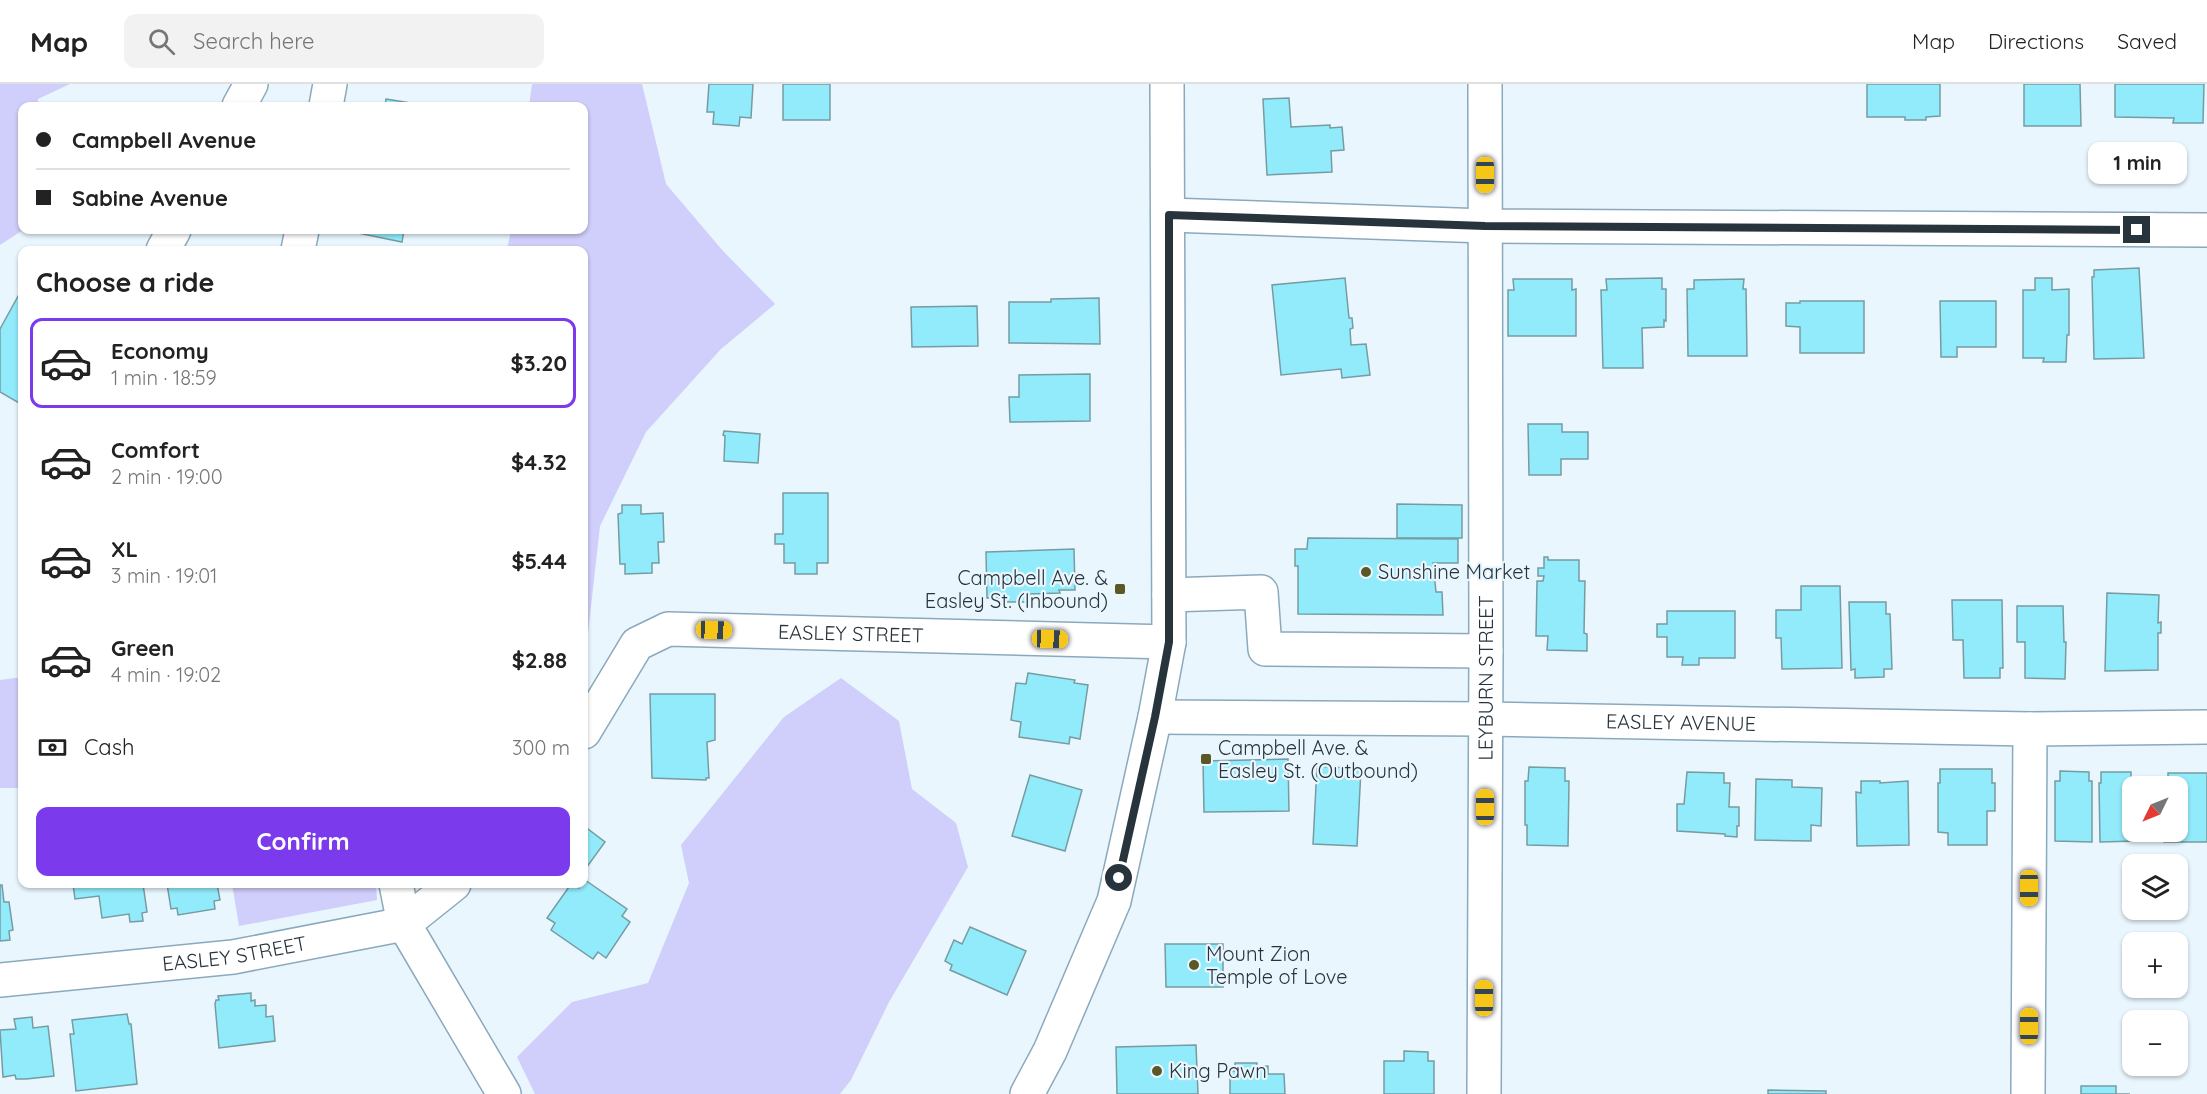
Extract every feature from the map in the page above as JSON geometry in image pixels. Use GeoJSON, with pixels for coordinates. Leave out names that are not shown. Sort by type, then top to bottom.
{"type":"FeatureCollection","features":[{"type":"Feature","properties":{"kind":"street"},"geometry":{"type":"LineString","coordinates":[[241,102],[251,84]]}},
{"type":"Feature","properties":{"kind":"street"},"geometry":{"type":"LineString","coordinates":[[327,102],[330,84]]}},
{"type":"Feature","properties":{"kind":"street"},"geometry":{"type":"LineString","coordinates":[[1027,1094],[1050,1051],[1114,901],[1155,717],[1169,642],[1167,84]]}},
{"type":"Feature","properties":{"kind":"street","name":"LEYBURN STREET"},"geometry":{"type":"LineString","coordinates":[[1484,1094],[1485,84]]}},
{"type":"Feature","properties":{"kind":"street"},"geometry":{"type":"LineString","coordinates":[[1169,215],[1485,226],[2207,230]]}},
{"type":"Feature","properties":{"kind":"street"},"geometry":{"type":"LineString","coordinates":[[1169,595],[1261,592],[1265,649],[1486,651]]}},
{"type":"Feature","properties":{"kind":"street","name":"EASLEY STREET"},"geometry":{"type":"LineString","coordinates":[[588,725],[637,644],[668,629],[1169,642]]}},
{"type":"Feature","properties":{"kind":"street","name":"EASLEY AVENUE"},"geometry":{"type":"LineString","coordinates":[[1155,717],[1486,719],[2030,729],[2207,727]]}},
{"type":"Feature","properties":{"kind":"street"},"geometry":{"type":"LineString","coordinates":[[2028,1094],[2030,729]]}},
{"type":"Feature","properties":{"kind":"street"},"geometry":{"type":"LineString","coordinates":[[397,888],[404,924],[504,1094]]}},
{"type":"Feature","properties":{"kind":"street","name":"EASLEY STREET"},"geometry":{"type":"LineString","coordinates":[[0,980],[233,957],[404,924],[449,888]]}},
{"type":"Feature","properties":{"kind":"shaded area"},"geometry":{"type":"Polygon","coordinates":[[[0,84],[70,84],[38,99],[38,102],[18,102],[18,233],[0,245],[0,84]]]}},
{"type":"Feature","properties":{"kind":"shaded area"},"geometry":{"type":"Polygon","coordinates":[[[532,84],[642,84],[666,184],[723,251],[775,304],[721,349],[646,432],[600,526],[588,633],[588,246],[508,246],[510,234],[588,234],[588,102],[530,102],[532,84]]]}},
{"type":"Feature","properties":{"kind":"shaded area"},"geometry":{"type":"Polygon","coordinates":[[[18,678],[18,788],[0,788],[0,680],[18,678]]]}},
{"type":"Feature","properties":{"kind":"shaded area"},"geometry":{"type":"Polygon","coordinates":[[[841,678],[899,721],[912,789],[956,823],[968,867],[889,1002],[851,1080],[840,1094],[535,1094],[517,1057],[572,1002],[648,983],[689,883],[681,845],[784,717],[841,678]]]}},
{"type":"Feature","properties":{"kind":"shaded area"},"geometry":{"type":"Polygon","coordinates":[[[233,888],[376,888],[377,900],[239,926],[233,888]]]}},
{"type":"Feature","properties":{"kind":"building"},"geometry":{"type":"Polygon","coordinates":[[[709,84],[753,84],[751,118],[740,117],[739,126],[713,124],[714,112],[707,112],[709,84]]]}},
{"type":"Feature","properties":{"kind":"building"},"geometry":{"type":"Polygon","coordinates":[[[783,84],[830,84],[830,120],[783,120],[783,84]]]}},
{"type":"Feature","properties":{"kind":"building"},"geometry":{"type":"Polygon","coordinates":[[[1867,84],[1940,84],[1940,116],[1926,117],[1926,120],[1905,120],[1905,117],[1867,117],[1867,84]]]}},
{"type":"Feature","properties":{"kind":"building"},"geometry":{"type":"Polygon","coordinates":[[[2024,84],[2080,84],[2081,126],[2024,126],[2024,84]]]}},
{"type":"Feature","properties":{"kind":"building"},"geometry":{"type":"Polygon","coordinates":[[[2115,84],[2204,84],[2203,123],[2173,123],[2174,118],[2115,117],[2115,84]]]}},
{"type":"Feature","properties":{"kind":"building"},"geometry":{"type":"Polygon","coordinates":[[[1289,98],[1291,127],[1330,125],[1330,128],[1342,127],[1344,150],[1331,151],[1332,172],[1267,175],[1263,99],[1289,98]]]}},
{"type":"Feature","properties":{"kind":"building"},"geometry":{"type":"Polygon","coordinates":[[[386,99],[404,102],[386,102],[386,99]]]}},
{"type":"Feature","properties":{"kind":"building"},"geometry":{"type":"Polygon","coordinates":[[[363,234],[403,234],[402,242],[363,234]]]}},
{"type":"Feature","properties":{"kind":"building"},"geometry":{"type":"Polygon","coordinates":[[[2139,268],[2144,358],[2094,359],[2092,277],[2094,277],[2094,270],[2139,268]]]}},
{"type":"Feature","properties":{"kind":"building"},"geometry":{"type":"Polygon","coordinates":[[[1345,278],[1349,318],[1352,318],[1353,328],[1350,329],[1351,345],[1366,344],[1370,375],[1342,378],[1341,369],[1281,375],[1272,285],[1345,278]]]}},
{"type":"Feature","properties":{"kind":"building"},"geometry":{"type":"Polygon","coordinates":[[[1662,278],[1662,289],[1666,289],[1666,321],[1664,320],[1664,327],[1642,328],[1643,368],[1603,368],[1601,290],[1607,290],[1606,279],[1662,278]]]}},
{"type":"Feature","properties":{"kind":"building"},"geometry":{"type":"Polygon","coordinates":[[[2035,278],[2052,278],[2052,290],[2069,289],[2069,335],[2067,335],[2066,362],[2043,362],[2044,358],[2023,358],[2023,290],[2035,290],[2035,278]]]}},
{"type":"Feature","properties":{"kind":"building"},"geometry":{"type":"Polygon","coordinates":[[[1513,279],[1572,279],[1572,290],[1576,289],[1576,336],[1508,336],[1508,290],[1514,290],[1513,279]]]}},
{"type":"Feature","properties":{"kind":"building"},"geometry":{"type":"Polygon","coordinates":[[[1744,279],[1747,356],[1688,356],[1687,289],[1694,289],[1694,280],[1744,279]]]}},
{"type":"Feature","properties":{"kind":"building"},"geometry":{"type":"Polygon","coordinates":[[[18,296],[18,402],[0,392],[0,329],[18,296]]]}},
{"type":"Feature","properties":{"kind":"building"},"geometry":{"type":"Polygon","coordinates":[[[1099,298],[1100,344],[1009,343],[1009,302],[1051,302],[1051,299],[1099,298]]]}},
{"type":"Feature","properties":{"kind":"building"},"geometry":{"type":"Polygon","coordinates":[[[1800,301],[1864,301],[1864,353],[1800,353],[1800,327],[1786,326],[1786,303],[1800,303],[1800,301]]]}},
{"type":"Feature","properties":{"kind":"building"},"geometry":{"type":"Polygon","coordinates":[[[1940,301],[1996,301],[1996,347],[1957,347],[1957,357],[1941,357],[1940,301]]]}},
{"type":"Feature","properties":{"kind":"building"},"geometry":{"type":"Polygon","coordinates":[[[977,306],[978,346],[912,347],[911,307],[977,306]]]}},
{"type":"Feature","properties":{"kind":"building"},"geometry":{"type":"Polygon","coordinates":[[[1090,374],[1090,421],[1010,422],[1009,397],[1019,397],[1019,375],[1090,374]]]}},
{"type":"Feature","properties":{"kind":"building"},"geometry":{"type":"Polygon","coordinates":[[[1528,424],[1562,424],[1562,432],[1588,432],[1588,459],[1561,459],[1561,475],[1529,475],[1528,424]]]}},
{"type":"Feature","properties":{"kind":"building"},"geometry":{"type":"Polygon","coordinates":[[[724,431],[760,434],[758,463],[724,461],[724,431]]]}},
{"type":"Feature","properties":{"kind":"building"},"geometry":{"type":"Polygon","coordinates":[[[783,493],[828,493],[828,563],[817,563],[817,574],[795,574],[795,563],[784,563],[784,544],[775,544],[775,534],[783,534],[783,493]]]}},
{"type":"Feature","properties":{"kind":"building"},"geometry":{"type":"Polygon","coordinates":[[[1397,504],[1462,505],[1462,538],[1397,538],[1397,504]]]}},
{"type":"Feature","properties":{"kind":"building"},"geometry":{"type":"Polygon","coordinates":[[[622,505],[641,505],[641,514],[663,513],[664,542],[658,542],[659,563],[652,563],[652,573],[625,574],[625,564],[620,564],[618,514],[622,513],[622,505]]]}},
{"type":"Feature","properties":{"kind":"building","name":"Sunshine Market"},"geometry":{"type":"Polygon","coordinates":[[[1308,538],[1458,539],[1458,563],[1433,563],[1436,592],[1442,592],[1443,615],[1298,614],[1298,566],[1295,566],[1295,549],[1307,549],[1308,538]]]}},
{"type":"Feature","properties":{"kind":"building"},"geometry":{"type":"Polygon","coordinates":[[[1074,549],[1075,590],[1030,594],[1030,602],[1006,602],[1006,598],[987,598],[986,552],[1074,549]]]}},
{"type":"Feature","properties":{"kind":"building"},"geometry":{"type":"Polygon","coordinates":[[[1544,557],[1548,557],[1548,560],[1579,560],[1579,581],[1585,581],[1584,633],[1587,634],[1587,651],[1547,650],[1548,636],[1536,636],[1537,581],[1543,581],[1544,576],[1538,576],[1538,568],[1544,568],[1544,557]]]}},
{"type":"Feature","properties":{"kind":"building"},"geometry":{"type":"Polygon","coordinates":[[[1801,586],[1840,586],[1842,668],[1782,669],[1781,638],[1776,638],[1776,610],[1801,610],[1801,586]]]}},
{"type":"Feature","properties":{"kind":"building"},"geometry":{"type":"Polygon","coordinates":[[[2107,593],[2159,595],[2158,623],[2161,622],[2161,633],[2158,633],[2158,670],[2105,671],[2107,593]]]}},
{"type":"Feature","properties":{"kind":"building"},"geometry":{"type":"Polygon","coordinates":[[[1952,600],[2002,600],[2003,668],[2000,668],[2000,678],[1964,678],[1963,640],[1953,640],[1952,600]]]}},
{"type":"Feature","properties":{"kind":"building"},"geometry":{"type":"Polygon","coordinates":[[[1849,602],[1886,602],[1886,614],[1890,614],[1892,669],[1884,669],[1884,677],[1855,678],[1855,669],[1851,670],[1849,602]]]}},
{"type":"Feature","properties":{"kind":"building"},"geometry":{"type":"Polygon","coordinates":[[[2017,606],[2063,606],[2064,642],[2066,642],[2065,679],[2025,678],[2025,642],[2017,642],[2017,606]]]}},
{"type":"Feature","properties":{"kind":"building"},"geometry":{"type":"Polygon","coordinates":[[[1667,611],[1735,611],[1735,658],[1699,658],[1699,665],[1682,665],[1683,657],[1667,657],[1667,637],[1657,637],[1657,624],[1667,624],[1667,611]]]}},
{"type":"Feature","properties":{"kind":"building"},"geometry":{"type":"Polygon","coordinates":[[[1028,673],[1075,680],[1074,683],[1088,685],[1080,739],[1070,737],[1069,744],[1019,737],[1021,722],[1011,720],[1016,683],[1026,684],[1028,673]]]}},
{"type":"Feature","properties":{"kind":"building"},"geometry":{"type":"Polygon","coordinates":[[[650,694],[715,694],[715,740],[707,742],[709,778],[706,780],[652,778],[650,694]]]}},
{"type":"Feature","properties":{"kind":"building"},"geometry":{"type":"Polygon","coordinates":[[[1288,759],[1289,811],[1204,812],[1203,761],[1288,759]]]}},
{"type":"Feature","properties":{"kind":"building"},"geometry":{"type":"Polygon","coordinates":[[[1317,766],[1361,769],[1357,846],[1313,844],[1317,766]]]}},
{"type":"Feature","properties":{"kind":"building"},"geometry":{"type":"Polygon","coordinates":[[[1529,767],[1565,768],[1565,781],[1569,781],[1568,846],[1527,845],[1525,781],[1528,781],[1529,767]]]}},
{"type":"Feature","properties":{"kind":"building"},"geometry":{"type":"Polygon","coordinates":[[[1940,769],[1992,769],[1992,783],[1995,783],[1995,811],[1987,811],[1987,845],[1948,845],[1948,833],[1938,832],[1940,769]]]}},
{"type":"Feature","properties":{"kind":"building"},"geometry":{"type":"Polygon","coordinates":[[[2060,771],[2089,772],[2089,781],[2092,781],[2092,842],[2055,841],[2055,781],[2060,781],[2060,771]]]}},
{"type":"Feature","properties":{"kind":"building"},"geometry":{"type":"Polygon","coordinates":[[[1687,772],[1724,773],[1724,783],[1730,783],[1729,807],[1739,807],[1737,837],[1677,831],[1677,804],[1684,804],[1687,772]]]}},
{"type":"Feature","properties":{"kind":"building"},"geometry":{"type":"Polygon","coordinates":[[[2101,772],[2131,772],[2131,776],[2122,776],[2122,841],[2100,842],[2099,783],[2101,783],[2101,772]]]}},
{"type":"Feature","properties":{"kind":"building"},"geometry":{"type":"Polygon","coordinates":[[[2168,773],[2207,773],[2207,842],[2188,842],[2188,776],[2168,776],[2168,773]]]}},
{"type":"Feature","properties":{"kind":"building"},"geometry":{"type":"Polygon","coordinates":[[[1030,775],[1082,790],[1065,851],[1012,836],[1030,775]]]}},
{"type":"Feature","properties":{"kind":"building"},"geometry":{"type":"Polygon","coordinates":[[[1756,779],[1792,780],[1792,787],[1822,788],[1821,826],[1811,825],[1811,841],[1755,840],[1756,779]]]}},
{"type":"Feature","properties":{"kind":"building"},"geometry":{"type":"Polygon","coordinates":[[[1861,781],[1880,781],[1880,783],[1908,781],[1909,845],[1857,846],[1856,792],[1861,793],[1861,781]]]}},
{"type":"Feature","properties":{"kind":"building"},"geometry":{"type":"Polygon","coordinates":[[[588,829],[605,842],[588,865],[588,829]]]}},
{"type":"Feature","properties":{"kind":"building"},"geometry":{"type":"Polygon","coordinates":[[[588,882],[627,909],[622,916],[630,922],[606,958],[598,952],[593,959],[551,930],[555,923],[547,918],[568,888],[588,888],[588,882]]]}},
{"type":"Feature","properties":{"kind":"building"},"geometry":{"type":"Polygon","coordinates":[[[0,885],[2,885],[4,902],[9,902],[13,930],[9,931],[10,940],[0,941],[0,885]]]}},
{"type":"Feature","properties":{"kind":"building"},"geometry":{"type":"Polygon","coordinates":[[[74,888],[144,888],[147,912],[142,913],[143,921],[130,922],[129,914],[102,918],[99,896],[75,899],[74,888]]]}},
{"type":"Feature","properties":{"kind":"building"},"geometry":{"type":"Polygon","coordinates":[[[168,888],[218,888],[220,900],[214,901],[215,909],[178,915],[177,908],[171,909],[168,888]]]}},
{"type":"Feature","properties":{"kind":"building"},"geometry":{"type":"Polygon","coordinates":[[[970,927],[1026,951],[1007,995],[950,970],[952,965],[945,961],[954,940],[962,944],[970,927]]]}},
{"type":"Feature","properties":{"kind":"building","name":"Mount Zion Temple of Love"},"geometry":{"type":"Polygon","coordinates":[[[1165,944],[1223,944],[1223,987],[1166,987],[1165,944]]]}},
{"type":"Feature","properties":{"kind":"building"},"geometry":{"type":"Polygon","coordinates":[[[251,993],[251,1001],[255,1000],[255,1006],[266,1005],[266,1017],[273,1016],[275,1041],[219,1048],[215,1004],[216,1000],[219,1000],[218,996],[251,993]]]}},
{"type":"Feature","properties":{"kind":"building"},"geometry":{"type":"Polygon","coordinates":[[[127,1014],[129,1024],[131,1024],[137,1084],[76,1091],[70,1034],[74,1034],[72,1020],[127,1014]]]}},
{"type":"Feature","properties":{"kind":"building"},"geometry":{"type":"Polygon","coordinates":[[[32,1017],[33,1028],[48,1026],[54,1076],[26,1079],[16,1079],[15,1075],[3,1077],[0,1030],[16,1029],[14,1019],[32,1017]]]}},
{"type":"Feature","properties":{"kind":"building","name":"King Pawn"},"geometry":{"type":"Polygon","coordinates":[[[1196,1045],[1198,1094],[1117,1094],[1116,1047],[1196,1045]]]}},
{"type":"Feature","properties":{"kind":"building"},"geometry":{"type":"Polygon","coordinates":[[[1404,1051],[1428,1052],[1428,1061],[1434,1061],[1434,1094],[1384,1094],[1384,1061],[1404,1061],[1404,1051]]]}},
{"type":"Feature","properties":{"kind":"building"},"geometry":{"type":"Polygon","coordinates":[[[1235,1063],[1257,1063],[1257,1067],[1268,1066],[1268,1074],[1284,1074],[1285,1094],[1230,1094],[1230,1071],[1235,1071],[1235,1063]]]}},
{"type":"Feature","properties":{"kind":"building"},"geometry":{"type":"Polygon","coordinates":[[[2081,1086],[2116,1086],[2116,1094],[2081,1094],[2081,1086]]]}},
{"type":"Feature","properties":{"kind":"building"},"geometry":{"type":"Polygon","coordinates":[[[1768,1090],[1826,1091],[1826,1094],[1768,1094],[1768,1090]]]}},
{"type":"Feature","properties":{"kind":"place","name":"Sunshine Market"},"geometry":{"type":"Point","coordinates":[1366,572]}},
{"type":"Feature","properties":{"kind":"place","name":"Campbell Ave. & Easley St. (Inbound)"},"geometry":{"type":"Point","coordinates":[1120,589]}},
{"type":"Feature","properties":{"kind":"place","name":"Campbell Ave. & Easley St. (Outbound)"},"geometry":{"type":"Point","coordinates":[1206,759]}},
{"type":"Feature","properties":{"kind":"place","name":"Mount Zion Temple of Love"},"geometry":{"type":"Point","coordinates":[1194,965]}},
{"type":"Feature","properties":{"kind":"place","name":"King Pawn"},"geometry":{"type":"Point","coordinates":[1157,1071]}},
{"type":"Feature","properties":{"kind":"route"},"geometry":{"type":"LineString","coordinates":[[1119,878],[1155,717],[1169,642],[1169,215],[1485,226],[2137,230]]}}]}
